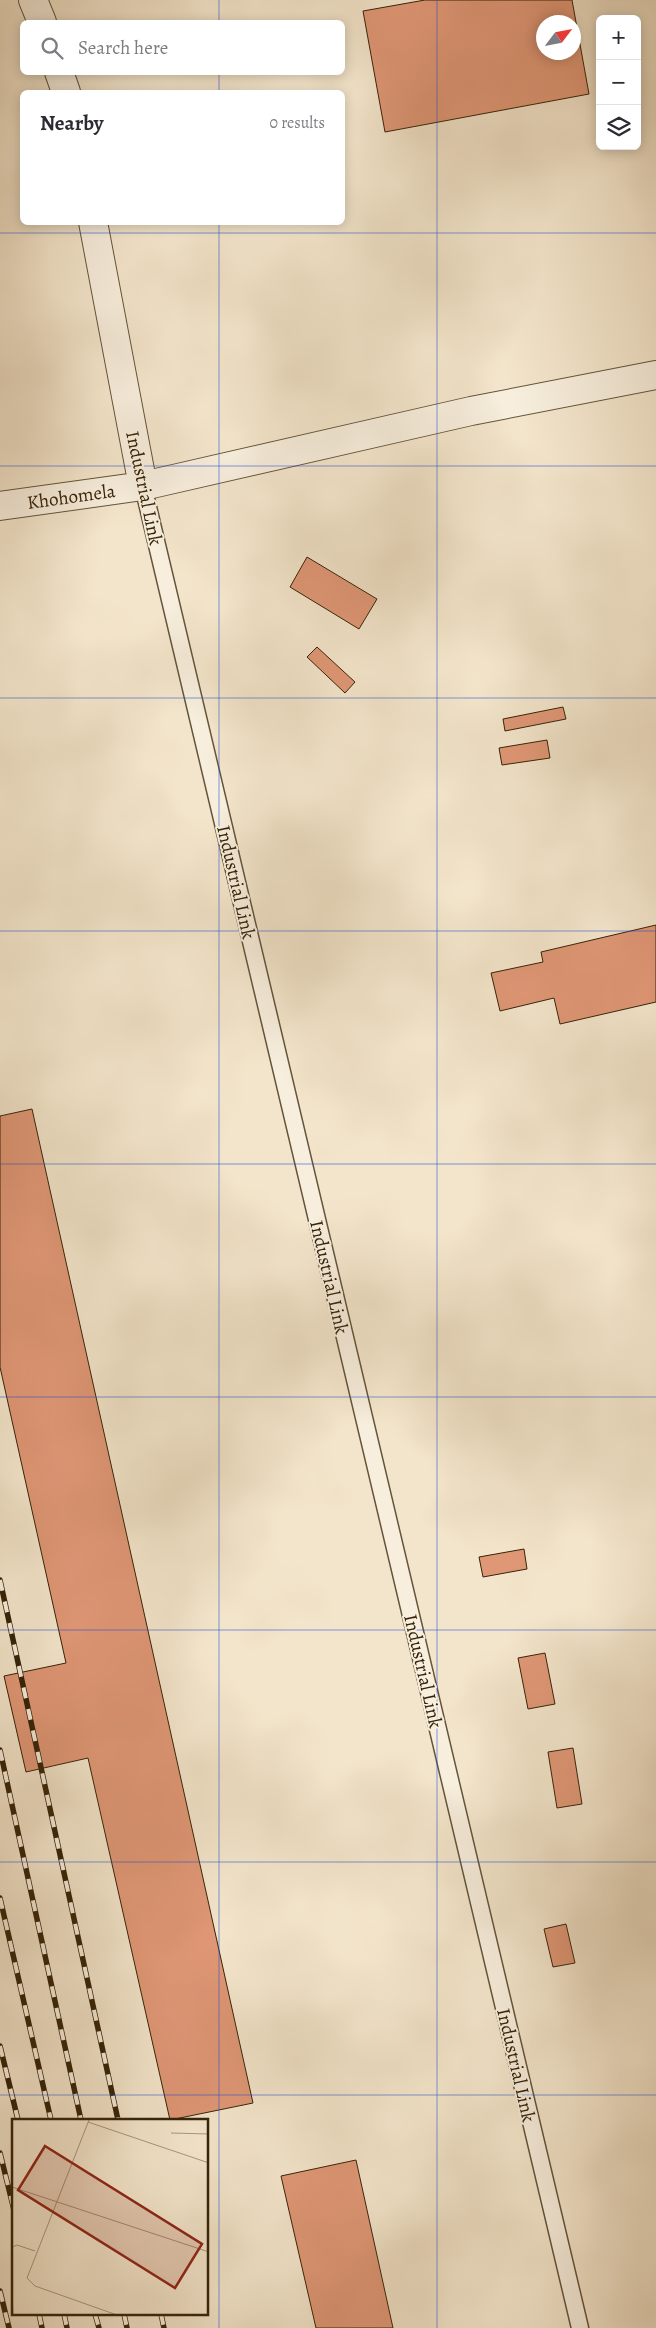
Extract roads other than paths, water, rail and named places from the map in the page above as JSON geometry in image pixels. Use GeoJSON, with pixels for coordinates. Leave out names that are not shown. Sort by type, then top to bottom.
{"type":"FeatureCollection","features":[{"type":"Feature","properties":{"kind":"street"},"geometry":{"type":"LineString","coordinates":[[33,0],[41,20]]}},
{"type":"Feature","properties":{"kind":"street"},"geometry":{"type":"LineString","coordinates":[[60,75],[65,90]]}},
{"type":"Feature","properties":{"kind":"street","name":"Industrial Link"},"geometry":{"type":"LineString","coordinates":[[94,225],[143,486]]}},
{"type":"Feature","properties":{"kind":"street","name":"Khohomela"},"geometry":{"type":"LineString","coordinates":[[0,506],[143,486],[471,412],[656,376]]}},
{"type":"Feature","properties":{"kind":"lane","name":"Industrial Link"},"geometry":{"type":"LineString","coordinates":[[143,486],[580,2328]]}},
{"type":"Feature","properties":{"kind":"railway"},"geometry":{"type":"LineString","coordinates":[[0,1580],[118,2119]]}},
{"type":"Feature","properties":{"kind":"railway"},"geometry":{"type":"LineString","coordinates":[[0,1750],[81,2119]]}},
{"type":"Feature","properties":{"kind":"railway"},"geometry":{"type":"LineString","coordinates":[[0,1898],[51,2119]]}},
{"type":"Feature","properties":{"kind":"railway"},"geometry":{"type":"LineString","coordinates":[[0,2046],[18,2119]]}},
{"type":"Feature","properties":{"kind":"railway"},"geometry":{"type":"LineString","coordinates":[[0,2153],[12,2202]]}},
{"type":"Feature","properties":{"kind":"railway"},"geometry":{"type":"LineString","coordinates":[[0,2291],[9,2328]]}},
{"type":"Feature","properties":{"kind":"railway"},"geometry":{"type":"LineString","coordinates":[[39,2316],[42,2328]]}},
{"type":"Feature","properties":{"kind":"railway"},"geometry":{"type":"LineString","coordinates":[[64,2316],[67,2328]]}},
{"type":"Feature","properties":{"kind":"railway"},"geometry":{"type":"LineString","coordinates":[[96,2316],[99,2328]]}},
{"type":"Feature","properties":{"kind":"railway"},"geometry":{"type":"LineString","coordinates":[[124,2316],[127,2328]]}},
{"type":"Feature","properties":{"kind":"railway"},"geometry":{"type":"LineString","coordinates":[[161,2316],[164,2328]]}}]}
